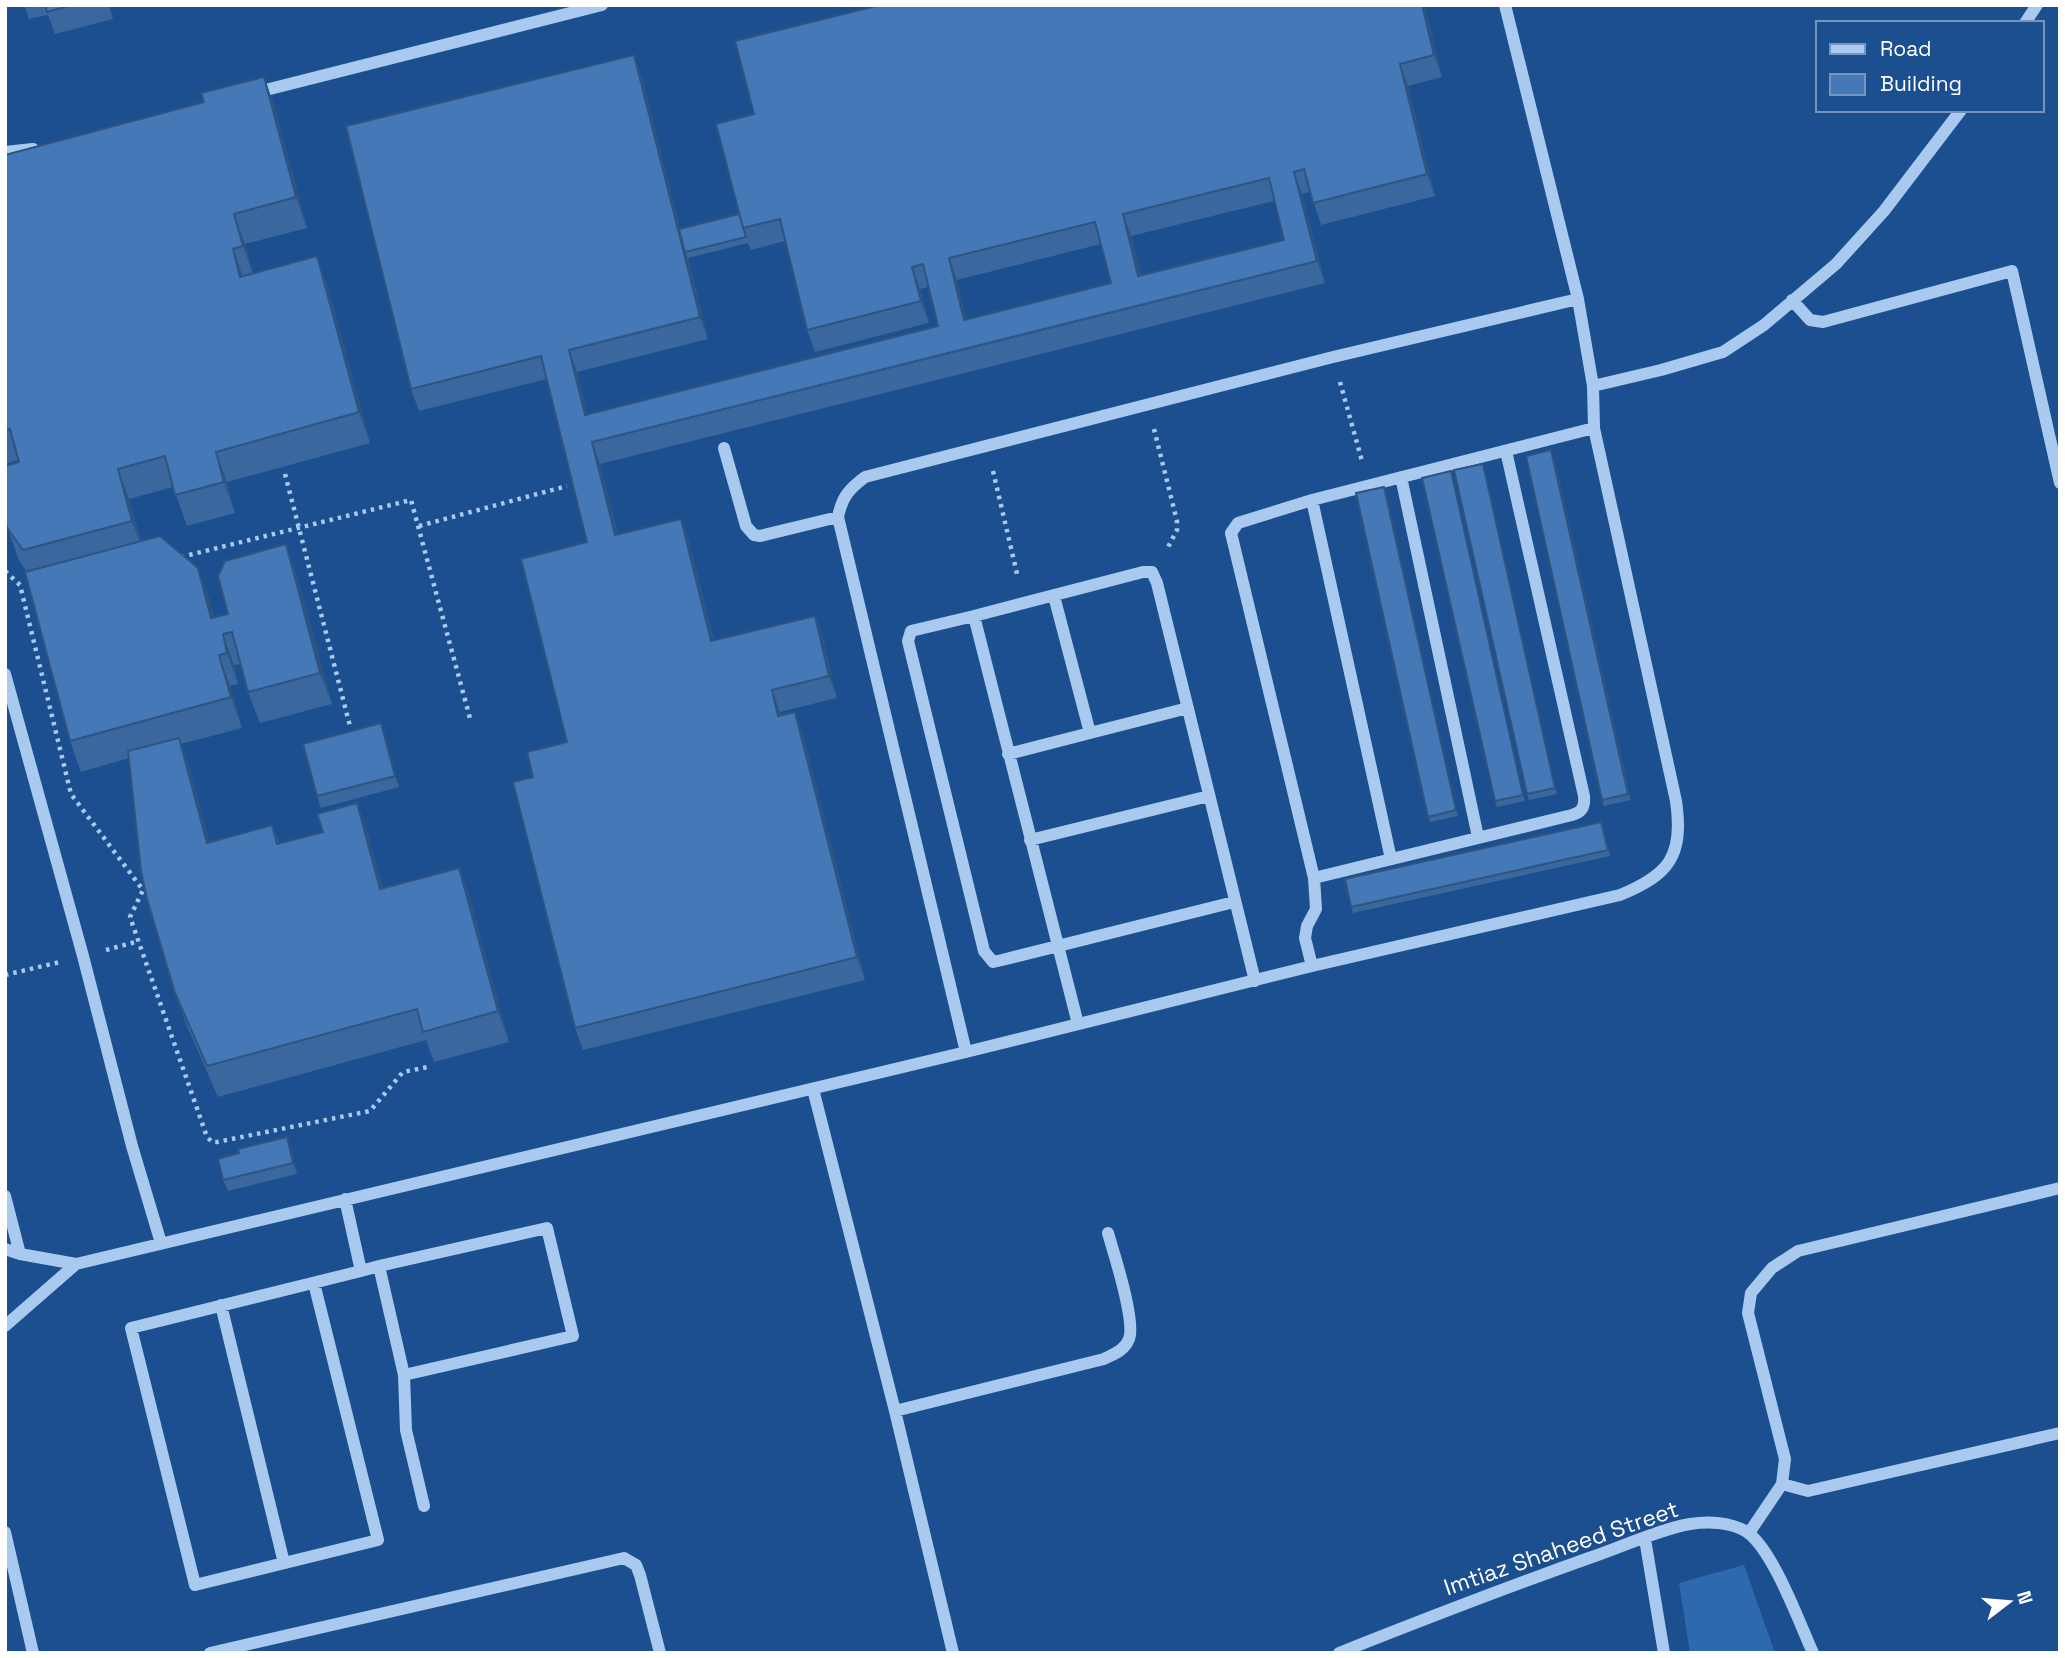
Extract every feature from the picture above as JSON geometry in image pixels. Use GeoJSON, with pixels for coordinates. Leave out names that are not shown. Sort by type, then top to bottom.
{"type":"FeatureCollection","features":[{"type":"Feature","properties":{"kind":"street"},"geometry":{"type":"LineString","coordinates":[[240,97],[603,5]]}},
{"type":"Feature","properties":{"kind":"street"},"geometry":{"type":"LineString","coordinates":[[5,1249],[76,1264],[813,1089],[1312,966],[1620,895],[1649,884],[1675,853],[1679,818],[1594,428],[1593,386],[1578,299],[1505,5]]}},
{"type":"Feature","properties":{"kind":"street"},"geometry":{"type":"LineString","coordinates":[[2026,21],[2037,5]]}},
{"type":"Feature","properties":{"kind":"street"},"geometry":{"type":"LineString","coordinates":[[1593,386],[1723,352],[1765,325],[1836,264],[1884,211],[1959,112]]}},
{"type":"Feature","properties":{"kind":"street"},"geometry":{"type":"LineString","coordinates":[[5,152],[25,151],[51,144]]}},
{"type":"Feature","properties":{"kind":"street"},"geometry":{"type":"LineString","coordinates":[[1792,300],[1810,320],[1824,322],[2012,271],[2060,483]]}},
{"type":"Feature","properties":{"kind":"street"},"geometry":{"type":"LineString","coordinates":[[966,1052],[838,517],[841,501],[850,488],[865,477],[1333,357],[1578,299]]}},
{"type":"Feature","properties":{"kind":"street"},"geometry":{"type":"LineString","coordinates":[[1312,966],[1305,938],[1307,926],[1316,909],[1314,878],[1231,533],[1238,523],[1312,500],[1594,428]]}},
{"type":"Feature","properties":{"kind":"street"},"geometry":{"type":"LineString","coordinates":[[724,447],[746,526],[754,535],[760,536],[838,517]]}},
{"type":"Feature","properties":{"kind":"street"},"geometry":{"type":"LineString","coordinates":[[1314,878],[1578,813],[1585,803],[1506,451]]}},
{"type":"Feature","properties":{"kind":"street"},"geometry":{"type":"LineString","coordinates":[[1401,477],[1478,837]]}},
{"type":"Feature","properties":{"kind":"street"},"geometry":{"type":"LineString","coordinates":[[1312,500],[1391,859]]}},
{"type":"Feature","properties":{"kind":"street"},"geometry":{"type":"LineString","coordinates":[[1234,902],[993,962],[984,951],[908,641],[911,631],[1143,572],[1152,572],[1157,583],[1255,981]]}},
{"type":"Feature","properties":{"kind":"street"},"geometry":{"type":"LineString","coordinates":[[1054,596],[1090,733]]}},
{"type":"Feature","properties":{"kind":"street"},"geometry":{"type":"LineString","coordinates":[[974,616],[1078,1024]]}},
{"type":"Feature","properties":{"kind":"street"},"geometry":{"type":"LineString","coordinates":[[5,674],[132,1146],[161,1243]]}},
{"type":"Feature","properties":{"kind":"street"},"geometry":{"type":"LineString","coordinates":[[1008,754],[1188,708]]}},
{"type":"Feature","properties":{"kind":"street"},"geometry":{"type":"LineString","coordinates":[[1030,841],[1209,796]]}},
{"type":"Feature","properties":{"kind":"street"},"geometry":{"type":"LineString","coordinates":[[813,1089],[953,1653]]}},
{"type":"Feature","properties":{"kind":"street"},"geometry":{"type":"LineString","coordinates":[[1813,1653],[1772,1562],[1749,1533],[1782,1483],[1785,1459],[1748,1313],[1751,1293],[1772,1268],[1798,1251],[2060,1188]]}},
{"type":"Feature","properties":{"kind":"street"},"geometry":{"type":"LineString","coordinates":[[5,1196],[20,1254]]}},
{"type":"Feature","properties":{"kind":"street"},"geometry":{"type":"LineString","coordinates":[[345,1199],[361,1271]]}},
{"type":"Feature","properties":{"kind":"street"},"geometry":{"type":"LineString","coordinates":[[314,1283],[378,1540],[195,1585],[131,1328],[379,1266],[547,1227],[573,1336],[404,1375]]}},
{"type":"Feature","properties":{"kind":"street"},"geometry":{"type":"LineString","coordinates":[[895,1411],[1104,1359],[1119,1352],[1129,1340],[1132,1324],[1108,1233]]}},
{"type":"Feature","properties":{"kind":"street"},"geometry":{"type":"LineString","coordinates":[[5,1326],[76,1264]]}},
{"type":"Feature","properties":{"kind":"street"},"geometry":{"type":"LineString","coordinates":[[379,1266],[404,1375],[406,1430],[424,1506]]}},
{"type":"Feature","properties":{"kind":"street"},"geometry":{"type":"LineString","coordinates":[[221,1305],[284,1563]]}},
{"type":"Feature","properties":{"kind":"street"},"geometry":{"type":"LineString","coordinates":[[1782,1483],[1808,1491],[2060,1433]]}},
{"type":"Feature","properties":{"kind":"street","name":"Imtiaz Shaheed Street"},"geometry":{"type":"LineString","coordinates":[[1339,1653],[1500,1590],[1688,1524],[1711,1522],[1734,1526],[1749,1533]]}},
{"type":"Feature","properties":{"kind":"street"},"geometry":{"type":"LineString","coordinates":[[5,1532],[33,1653]]}},
{"type":"Feature","properties":{"kind":"street"},"geometry":{"type":"LineString","coordinates":[[1645,1538],[1664,1653]]}},
{"type":"Feature","properties":{"kind":"street"},"geometry":{"type":"LineString","coordinates":[[210,1653],[624,1558],[636,1565],[640,1574],[660,1653]]}},
{"type":"Feature","properties":{"kind":"path"},"geometry":{"type":"LineString","coordinates":[[1333,357],[1369,485]]}},
{"type":"Feature","properties":{"kind":"path"},"geometry":{"type":"LineString","coordinates":[[1147,405],[1178,521],[1174,538],[1152,572]]}},
{"type":"Feature","properties":{"kind":"path"},"geometry":{"type":"LineString","coordinates":[[987,446],[1024,603]]}},
{"type":"Feature","properties":{"kind":"path"},"geometry":{"type":"LineString","coordinates":[[285,474],[350,726]]}},
{"type":"Feature","properties":{"kind":"path"},"geometry":{"type":"LineString","coordinates":[[419,526],[567,486]]}},
{"type":"Feature","properties":{"kind":"path"},"geometry":{"type":"LineString","coordinates":[[181,557],[411,500],[471,722]]}},
{"type":"Feature","properties":{"kind":"path"},"geometry":{"type":"LineString","coordinates":[[5,571],[20,585],[71,794],[142,890],[130,917],[207,1137],[212,1142],[217,1142],[370,1111],[403,1073],[428,1067]]}},
{"type":"Feature","properties":{"kind":"path"},"geometry":{"type":"LineString","coordinates":[[23,597],[36,593]]}},
{"type":"Feature","properties":{"kind":"shaded area"},"geometry":{"type":"Polygon","coordinates":[[[1744,1565],[1775,1653],[1690,1653],[1679,1583],[1744,1565]]]}},
{"type":"Feature","properties":{"kind":"building"},"geometry":{"type":"Polygon","coordinates":[[[45,5],[72,5],[47,12],[45,5]]]}},
{"type":"Feature","properties":{"kind":"building"},"geometry":{"type":"Polygon","coordinates":[[[880,5],[1422,5],[1434,55],[1400,64],[1427,174],[1313,203],[1304,169],[1294,172],[1317,261],[592,442],[615,535],[681,519],[711,641],[815,616],[829,676],[772,690],[778,716],[795,712],[857,957],[575,1028],[513,782],[533,777],[527,752],[567,742],[521,559],[587,542],[541,356],[411,389],[346,126],[634,55],[700,317],[569,350],[585,415],[938,326],[923,264],[912,267],[921,301],[807,330],[780,219],[743,228],[716,124],[754,114],[735,41],[880,5]],[[1269,178],[1123,214],[1138,276],[1284,240],[1269,178]],[[1095,222],[949,258],[964,320],[1111,283],[1095,222]]]}},
{"type":"Feature","properties":{"kind":"building"},"geometry":{"type":"Polygon","coordinates":[[[264,77],[296,197],[234,214],[243,246],[233,249],[240,277],[317,256],[359,412],[216,452],[224,482],[175,495],[165,456],[118,469],[132,521],[23,550],[5,522],[5,466],[19,462],[10,429],[5,430],[5,155],[204,102],[201,93],[264,77]]]}},
{"type":"Feature","properties":{"kind":"building"},"geometry":{"type":"Polygon","coordinates":[[[739,214],[746,237],[685,252],[679,229],[739,214]]]}},
{"type":"Feature","properties":{"kind":"building"},"geometry":{"type":"Polygon","coordinates":[[[1551,450],[1628,794],[1602,800],[1526,456],[1551,450]]]}},
{"type":"Feature","properties":{"kind":"building"},"geometry":{"type":"Polygon","coordinates":[[[1483,464],[1555,788],[1527,794],[1454,470],[1483,464]]]}},
{"type":"Feature","properties":{"kind":"building"},"geometry":{"type":"Polygon","coordinates":[[[1451,471],[1523,795],[1495,801],[1422,478],[1451,471]]]}},
{"type":"Feature","properties":{"kind":"building"},"geometry":{"type":"Polygon","coordinates":[[[1384,487],[1456,810],[1428,817],[1356,493],[1384,487]]]}},
{"type":"Feature","properties":{"kind":"building"},"geometry":{"type":"Polygon","coordinates":[[[160,536],[198,568],[211,618],[228,614],[218,576],[225,561],[286,544],[320,673],[248,692],[232,632],[223,634],[227,653],[219,655],[231,697],[70,741],[25,572],[160,536]]]}},
{"type":"Feature","properties":{"kind":"building"},"geometry":{"type":"Polygon","coordinates":[[[381,723],[395,776],[317,796],[303,744],[381,723]]]}},
{"type":"Feature","properties":{"kind":"building"},"geometry":{"type":"Polygon","coordinates":[[[179,738],[207,843],[272,825],[277,844],[323,832],[317,814],[357,803],[380,889],[459,868],[498,1011],[423,1032],[417,1009],[207,1066],[175,993],[147,899],[141,871],[128,751],[179,738]]]}},
{"type":"Feature","properties":{"kind":"building"},"geometry":{"type":"Polygon","coordinates":[[[1601,822],[1608,850],[1351,907],[1345,879],[1601,822]]]}},
{"type":"Feature","properties":{"kind":"building"},"geometry":{"type":"Polygon","coordinates":[[[287,1137],[293,1163],[223,1180],[218,1159],[239,1153],[238,1149],[287,1137]]]}}]}
